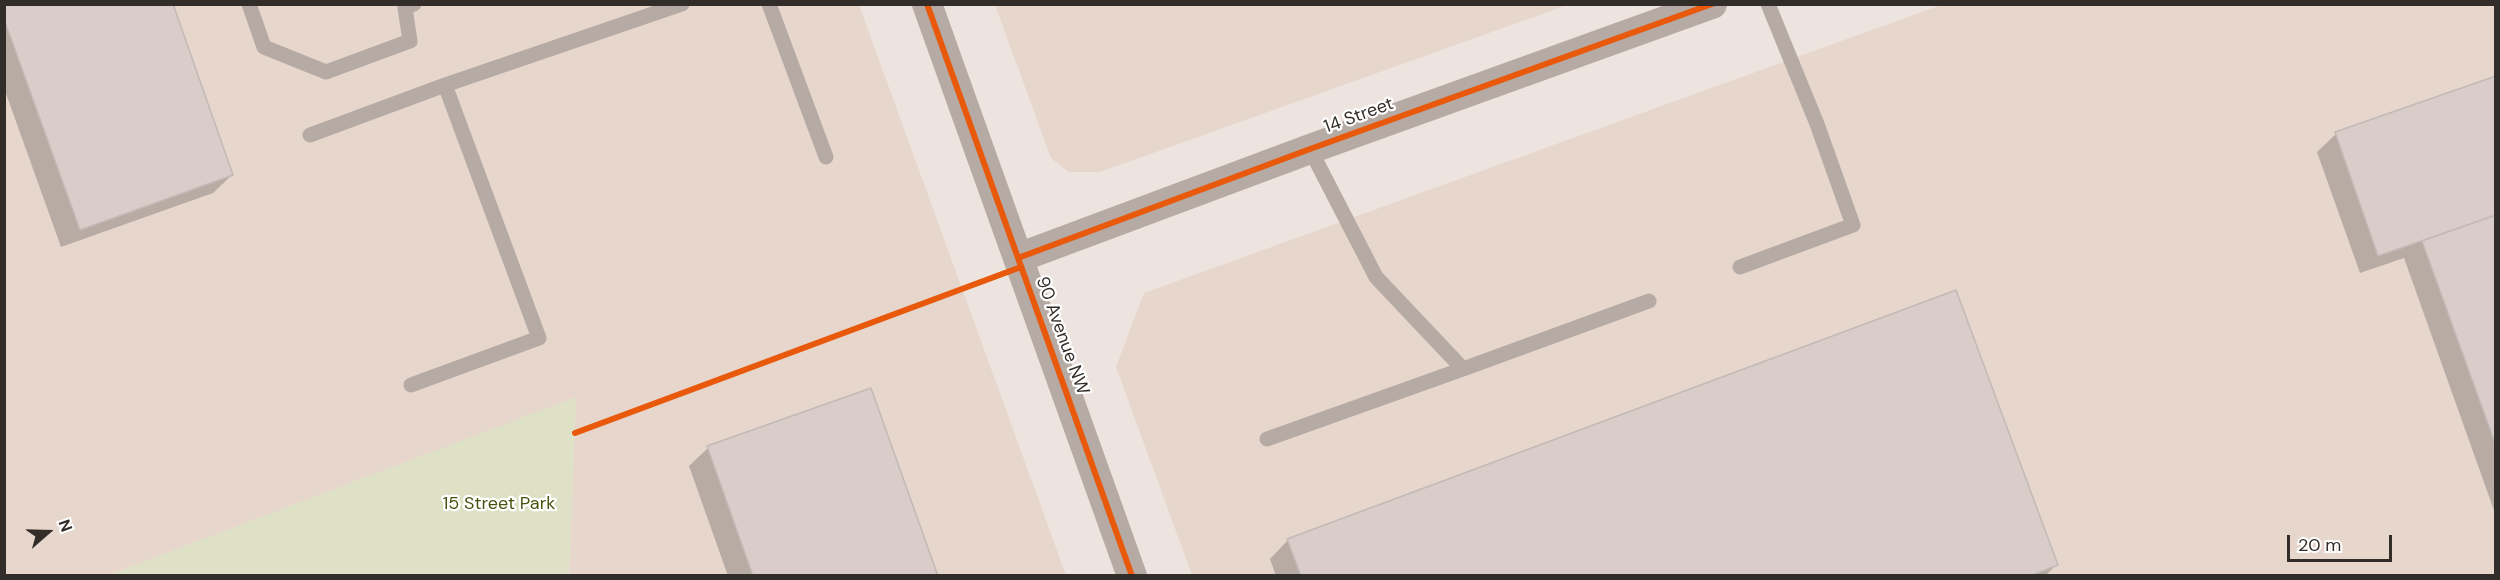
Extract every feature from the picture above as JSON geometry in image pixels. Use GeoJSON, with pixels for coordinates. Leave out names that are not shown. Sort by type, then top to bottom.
{"type":"FeatureCollection","features":[{"type":"Feature","properties":{"kind":"street","name":"90 Avenue NW"},"geometry":{"type":"LineString","coordinates":[[927,4],[1132,576]]}},
{"type":"Feature","properties":{"kind":"street","name":"14 Street"},"geometry":{"type":"LineString","coordinates":[[1018,258],[1310,149],[1712,4]]}},
{"type":"Feature","properties":{"kind":"lane"},"geometry":{"type":"LineString","coordinates":[[249,4],[264,47],[326,72],[410,41],[405,8],[414,4]]}},
{"type":"Feature","properties":{"kind":"lane"},"geometry":{"type":"LineString","coordinates":[[310,135],[445,85],[682,4]]}},
{"type":"Feature","properties":{"kind":"lane"},"geometry":{"type":"LineString","coordinates":[[769,4],[826,158]]}},
{"type":"Feature","properties":{"kind":"lane"},"geometry":{"type":"LineString","coordinates":[[1740,267],[1853,225],[1817,124],[1768,4]]}},
{"type":"Feature","properties":{"kind":"lane"},"geometry":{"type":"LineString","coordinates":[[411,385],[539,338],[445,85]]}},
{"type":"Feature","properties":{"kind":"lane"},"geometry":{"type":"LineString","coordinates":[[1310,149],[1376,277],[1463,369]]}},
{"type":"Feature","properties":{"kind":"lane"},"geometry":{"type":"LineString","coordinates":[[1267,439],[1649,301]]}},
{"type":"Feature","properties":{"kind":"shaded area"},"geometry":{"type":"Polygon","coordinates":[[[995,4],[1567,5],[1100,172],[1069,172],[1051,158],[995,4]]]}},
{"type":"Feature","properties":{"kind":"shaded area"},"geometry":{"type":"Polygon","coordinates":[[[4,5],[859,5],[1066,575],[569,575],[576,398],[109,575],[5,575],[4,5]]]}},
{"type":"Feature","properties":{"kind":"shaded area"},"geometry":{"type":"Polygon","coordinates":[[[1941,5],[2495,5],[2495,575],[1192,575],[1116,367],[1144,293],[1941,5]]]}},
{"type":"Feature","properties":{"kind":"green space","name":"15 Street Park"},"geometry":{"type":"Polygon","coordinates":[[[576,397],[569,575],[109,575],[576,397]]]}},
{"type":"Feature","properties":{"kind":"building"},"geometry":{"type":"Polygon","coordinates":[[[4,4],[173,4],[233,175],[80,230],[4,19],[4,4]]]}},
{"type":"Feature","properties":{"kind":"building"},"geometry":{"type":"Polygon","coordinates":[[[2496,76],[2496,215],[2378,256],[2335,132],[2496,76]]]}},
{"type":"Feature","properties":{"kind":"building"},"geometry":{"type":"Polygon","coordinates":[[[2496,215],[2496,446],[2422,241],[2496,215]]]}},
{"type":"Feature","properties":{"kind":"building"},"geometry":{"type":"Polygon","coordinates":[[[1956,290],[2058,565],[2030,576],[1301,576],[1287,539],[1956,290]]]}},
{"type":"Feature","properties":{"kind":"building"},"geometry":{"type":"Polygon","coordinates":[[[871,388],[938,576],[753,576],[707,446],[871,388]]]}},
{"type":"Feature","properties":{"kind":"cycle path"},"geometry":{"type":"LineString","coordinates":[[927,4],[1132,576]]}},
{"type":"Feature","properties":{"kind":"cycle path"},"geometry":{"type":"LineString","coordinates":[[1018,258],[1310,149],[1712,4]]}},
{"type":"Feature","properties":{"kind":"cycle path"},"geometry":{"type":"LineString","coordinates":[[575,433],[1021,267]]}}]}
